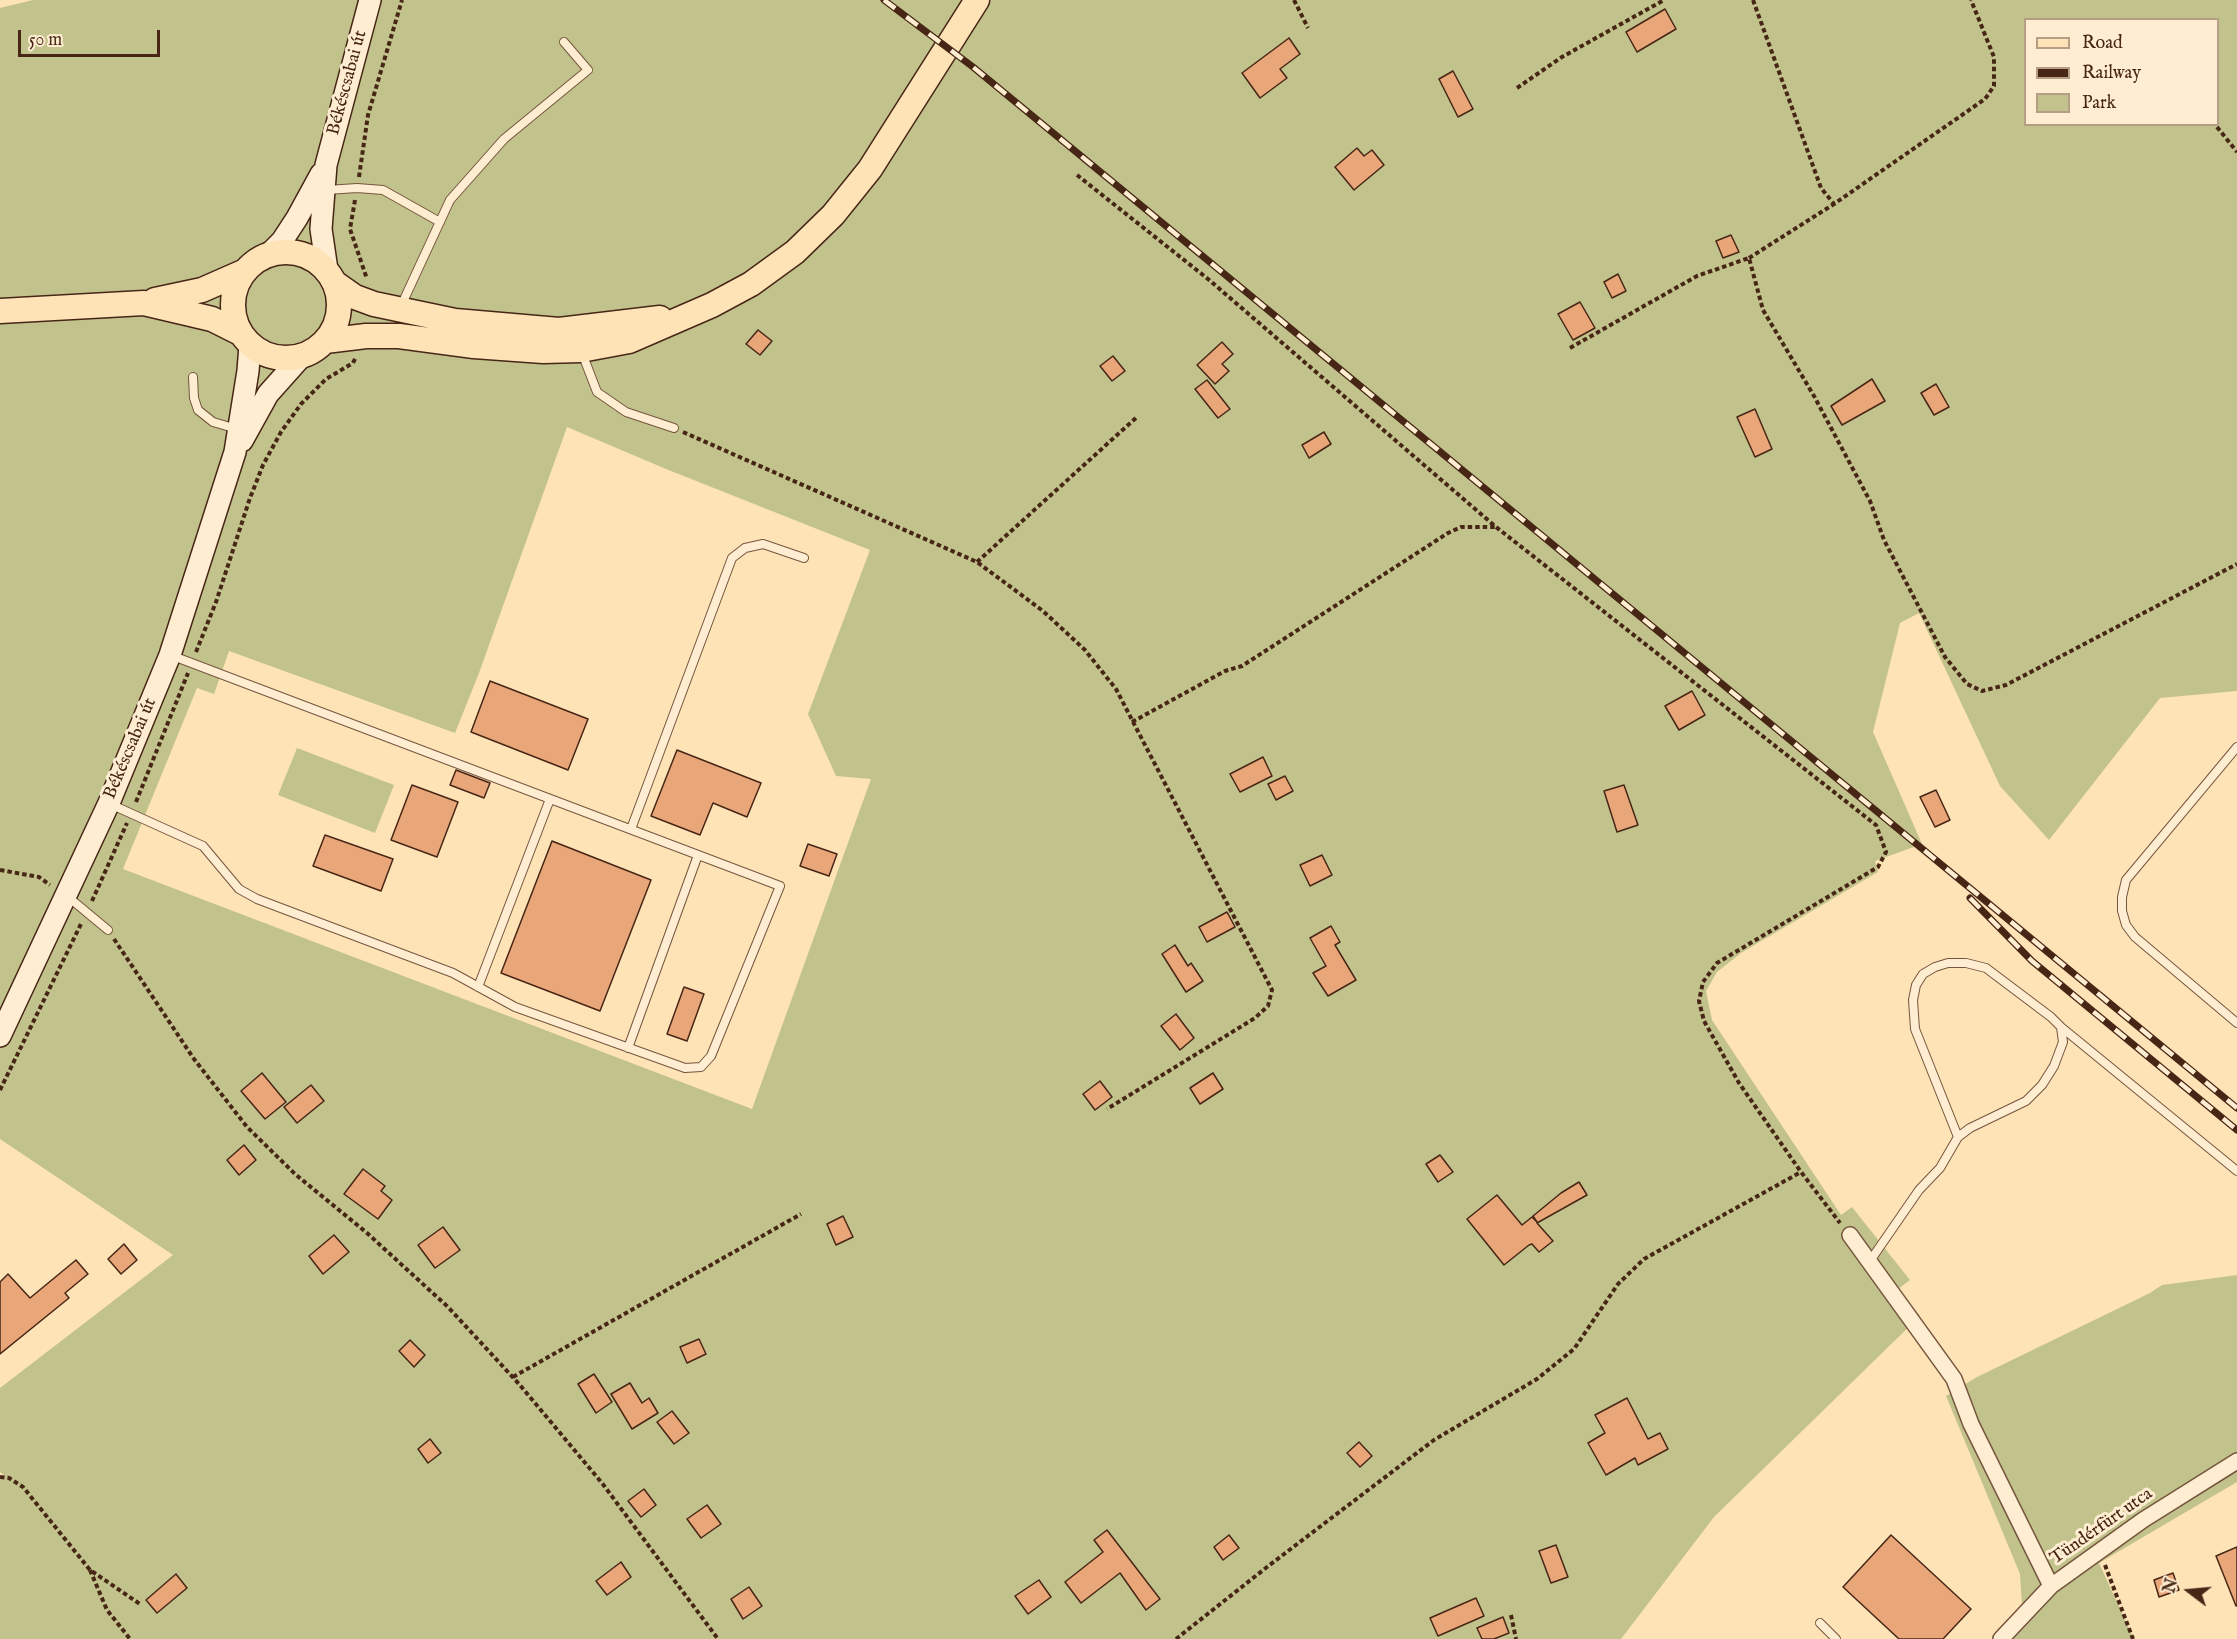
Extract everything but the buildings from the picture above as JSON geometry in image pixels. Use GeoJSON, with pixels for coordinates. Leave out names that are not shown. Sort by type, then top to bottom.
{"type":"FeatureCollection","features":[{"type":"Feature","properties":{"kind":"main road"},"geometry":{"type":"LineString","coordinates":[[325,341],[366,336],[399,336],[474,346],[543,351],[581,350],[629,341],[712,305],[751,284],[795,252],[833,215],[870,169],[977,0]]}},
{"type":"Feature","properties":{"kind":"main road"},"geometry":{"type":"LineString","coordinates":[[0,311],[144,303],[202,290],[243,272],[255,261],[269,254],[285,251],[301,253],[315,260],[355,297],[399,310],[455,321],[559,330],[689,314]]}},
{"type":"Feature","properties":{"kind":"main road"},"geometry":{"type":"LineString","coordinates":[[243,272],[232,302],[234,318],[245,339]]}},
{"type":"Feature","properties":{"kind":"main road"},"geometry":{"type":"LineString","coordinates":[[144,303],[167,306],[212,319],[272,357],[286,359],[301,357],[314,351],[325,341],[339,314],[339,298],[331,277]]}},
{"type":"Feature","properties":{"kind":"street","name":"Békéscsabai út"},"geometry":{"type":"LineString","coordinates":[[331,277],[321,229],[326,165],[370,0]]}},
{"type":"Feature","properties":{"kind":"street","name":"Békéscsabai út"},"geometry":{"type":"LineString","coordinates":[[269,254],[282,241],[297,218],[326,165]]}},
{"type":"Feature","properties":{"kind":"street","name":"Békéscsabai út"},"geometry":{"type":"LineString","coordinates":[[0,1036],[109,803],[170,655],[236,452],[248,371],[245,339]]}},
{"type":"Feature","properties":{"kind":"street","name":"Békéscsabai út"},"geometry":{"type":"LineString","coordinates":[[236,452],[268,394],[301,357]]}},
{"type":"Feature","properties":{"kind":"street"},"geometry":{"type":"LineString","coordinates":[[1850,1235],[1954,1379],[1971,1424],[2051,1586]]}},
{"type":"Feature","properties":{"kind":"street","name":"Tündérfürt utca"},"geometry":{"type":"LineString","coordinates":[[2001,1639],[2051,1586],[2099,1550],[2237,1461]]}},
{"type":"Feature","properties":{"kind":"lane"},"geometry":{"type":"LineString","coordinates":[[399,310],[450,200],[504,139],[588,70],[564,42]]}},
{"type":"Feature","properties":{"kind":"lane"},"geometry":{"type":"LineString","coordinates":[[324,190],[357,188],[383,190],[440,222]]}},
{"type":"Feature","properties":{"kind":"lane"},"geometry":{"type":"LineString","coordinates":[[581,350],[597,392],[626,412],[674,428]]}},
{"type":"Feature","properties":{"kind":"lane"},"geometry":{"type":"LineString","coordinates":[[194,377],[194,398],[198,410],[213,422],[239,430]]}},
{"type":"Feature","properties":{"kind":"lane"},"geometry":{"type":"LineString","coordinates":[[630,829],[732,558],[746,548],[763,544],[804,558]]}},
{"type":"Feature","properties":{"kind":"lane"},"geometry":{"type":"LineString","coordinates":[[109,803],[203,846],[239,889],[257,899],[453,973],[515,1007],[627,1048],[685,1068],[701,1067],[711,1056],[780,885],[170,655]]}},
{"type":"Feature","properties":{"kind":"lane"},"geometry":{"type":"LineString","coordinates":[[2237,747],[2126,880],[2122,911],[2126,925],[2135,937],[2237,1023]]}},
{"type":"Feature","properties":{"kind":"lane"},"geometry":{"type":"LineString","coordinates":[[478,987],[550,798]]}},
{"type":"Feature","properties":{"kind":"lane"},"geometry":{"type":"LineString","coordinates":[[627,1048],[698,855]]}},
{"type":"Feature","properties":{"kind":"lane"},"geometry":{"type":"LineString","coordinates":[[66,895],[108,930]]}},
{"type":"Feature","properties":{"kind":"lane"},"geometry":{"type":"LineString","coordinates":[[1958,1137],[1916,1029],[1913,1000],[1916,986],[1923,974],[1947,963],[1966,963],[1986,968],[2051,1017],[2237,1171]]}},
{"type":"Feature","properties":{"kind":"lane"},"geometry":{"type":"LineString","coordinates":[[1870,1261],[1919,1190],[1940,1168],[1958,1137],[1970,1128],[2026,1101],[2042,1085],[2054,1066],[2063,1042],[2061,1027]]}},
{"type":"Feature","properties":{"kind":"lane"},"geometry":{"type":"LineString","coordinates":[[1820,1623],[1836,1639]]}},
{"type":"Feature","properties":{"kind":"path"},"geometry":{"type":"LineString","coordinates":[[375,304],[350,230],[368,116],[402,0]]}},
{"type":"Feature","properties":{"kind":"path"},"geometry":{"type":"LineString","coordinates":[[1294,0],[1308,28]]}},
{"type":"Feature","properties":{"kind":"path"},"geometry":{"type":"LineString","coordinates":[[1517,88],[1562,57],[1664,0]]}},
{"type":"Feature","properties":{"kind":"path"},"geometry":{"type":"LineString","coordinates":[[1754,0],[1821,188],[1834,204]]}},
{"type":"Feature","properties":{"kind":"path"},"geometry":{"type":"LineString","coordinates":[[1570,348],[1697,276],[1749,258],[1834,204],[1985,99],[1994,86],[1994,57],[1971,0]]}},
{"type":"Feature","properties":{"kind":"path"},"geometry":{"type":"LineString","coordinates":[[2217,127],[2237,152]]}},
{"type":"Feature","properties":{"kind":"path"},"geometry":{"type":"LineString","coordinates":[[1077,175],[1208,279],[1496,527],[1876,825],[1886,852],[1878,867],[1717,963],[1702,982],[1699,1001],[1704,1021],[1738,1083],[1801,1172],[1850,1235]]}},
{"type":"Feature","properties":{"kind":"path"},"geometry":{"type":"LineString","coordinates":[[1749,258],[1763,310],[1814,396],[1870,501],[1884,540],[1945,657],[1967,684],[1982,692],[2006,685],[2237,564]]}},
{"type":"Feature","properties":{"kind":"path"},"geometry":{"type":"LineString","coordinates":[[250,498],[263,465],[280,432],[301,404],[326,379],[353,363],[366,336]]}},
{"type":"Feature","properties":{"kind":"path"},"geometry":{"type":"LineString","coordinates":[[977,561],[1138,416]]}},
{"type":"Feature","properties":{"kind":"path"},"geometry":{"type":"LineString","coordinates":[[674,428],[977,561],[1042,611],[1085,650],[1116,689],[1272,990],[1268,1006],[1255,1018],[1107,1109]]}},
{"type":"Feature","properties":{"kind":"path"},"geometry":{"type":"LineString","coordinates":[[1132,722],[1226,671],[1242,666],[1448,533],[1461,528],[1482,525],[1496,527]]}},
{"type":"Feature","properties":{"kind":"path"},"geometry":{"type":"LineString","coordinates":[[0,870],[39,877],[66,895]]}},
{"type":"Feature","properties":{"kind":"path"},"geometry":{"type":"LineString","coordinates":[[108,930],[194,1059],[247,1127],[295,1174],[367,1233],[448,1307],[513,1377],[602,1483],[718,1639]]}},
{"type":"Feature","properties":{"kind":"path"},"geometry":{"type":"LineString","coordinates":[[1176,1639],[1266,1567],[1434,1440],[1537,1379],[1574,1348],[1618,1284],[1644,1259],[1801,1172]]}},
{"type":"Feature","properties":{"kind":"path"},"geometry":{"type":"LineString","coordinates":[[513,1377],[801,1214]]}},
{"type":"Feature","properties":{"kind":"path"},"geometry":{"type":"LineString","coordinates":[[0,1477],[9,1478],[23,1487],[90,1569],[140,1604]]}},
{"type":"Feature","properties":{"kind":"path"},"geometry":{"type":"LineString","coordinates":[[2099,1550],[2133,1639]]}},
{"type":"Feature","properties":{"kind":"path"},"geometry":{"type":"LineString","coordinates":[[90,1569],[107,1610],[130,1639]]}},
{"type":"Feature","properties":{"kind":"path"},"geometry":{"type":"LineString","coordinates":[[1511,1616],[1516,1639]]}},
{"type":"Feature","properties":{"kind":"green space"},"geometry":{"type":"Polygon","coordinates":[[[33,0],[2237,0],[2237,691],[2160,698],[2049,840],[2000,786],[1919,613],[1900,623],[1873,732],[1922,844],[1875,861],[1878,872],[1741,953],[1717,972],[1706,991],[1712,1020],[1841,1215],[1852,1207],[1910,1280],[1898,1289],[1920,1316],[1714,1517],[1621,1639],[0,1639],[0,1480],[4,1475],[0,1472],[0,1388],[173,1255],[0,1139],[0,8],[33,0]],[[567,427],[479,673],[455,733],[229,651],[214,694],[197,688],[123,869],[752,1109],[871,779],[836,776],[808,714],[870,550],[567,427]]]}},
{"type":"Feature","properties":{"kind":"green space"},"geometry":{"type":"Polygon","coordinates":[[[297,748],[394,785],[375,833],[278,795],[297,748]]]}},
{"type":"Feature","properties":{"kind":"green space"},"geometry":{"type":"Polygon","coordinates":[[[2237,1275],[2237,1482],[2099,1563],[2134,1639],[1992,1639],[2022,1605],[2020,1574],[1946,1396],[1977,1377],[2150,1293],[2162,1285],[2237,1275]]]}},
{"type":"Feature","properties":{"kind":"railway"},"geometry":{"type":"LineString","coordinates":[[884,0],[973,67],[2237,1108]]}},
{"type":"Feature","properties":{"kind":"railway"},"geometry":{"type":"LineString","coordinates":[[1970,898],[2032,961],[2237,1130]]}}]}
